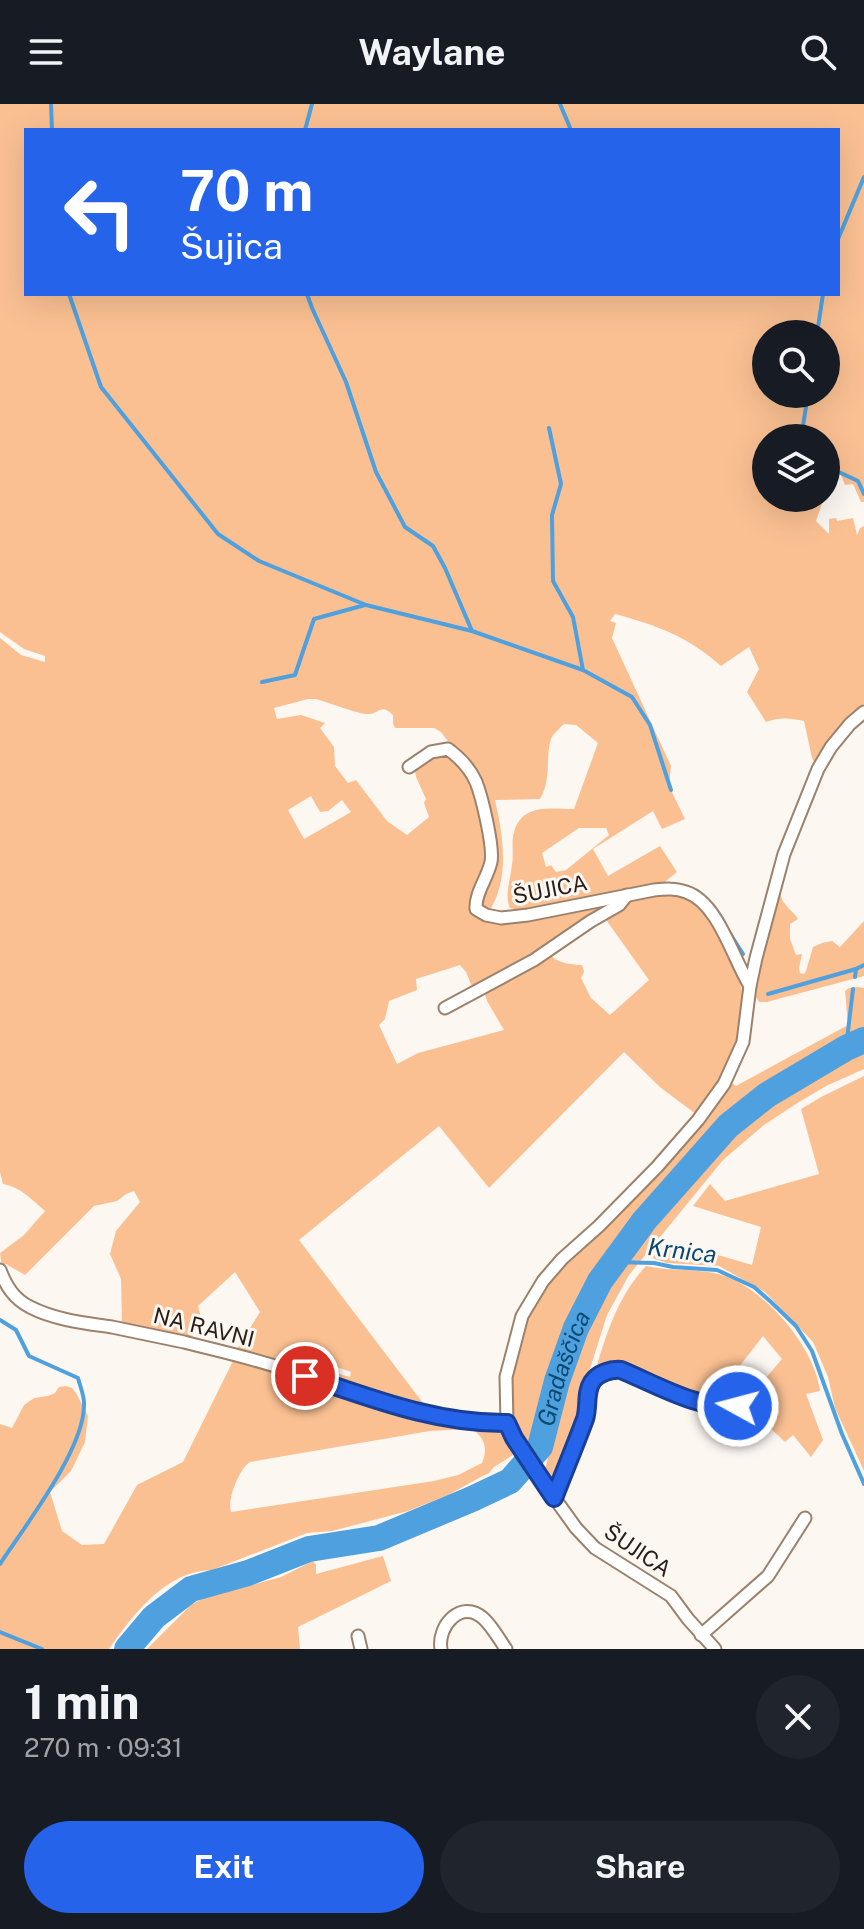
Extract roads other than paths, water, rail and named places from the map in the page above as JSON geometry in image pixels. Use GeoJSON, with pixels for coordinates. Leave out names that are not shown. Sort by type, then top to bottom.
{"type":"FeatureCollection","features":[{"type":"Feature","properties":{"kind":"street"},"geometry":{"type":"LineString","coordinates":[[507,1423],[506,1377],[514,1339],[522,1316],[543,1281],[649,1176],[698,1120],[724,1084],[743,1042],[750,986],[784,854],[818,769],[831,747],[864,712]]}},
{"type":"Feature","properties":{"kind":"street","name":"ŠUJICA"},"geometry":{"type":"LineString","coordinates":[[409,767],[431,752],[448,749],[461,760],[476,781],[492,858],[476,900],[476,909],[501,918],[667,889],[687,892],[702,900],[718,922],[750,986]]}},
{"type":"Feature","properties":{"kind":"street"},"geometry":{"type":"LineString","coordinates":[[445,1008],[534,960],[619,905],[627,895]]}},
{"type":"Feature","properties":{"kind":"street","name":"NA RAVNI"},"geometry":{"type":"LineString","coordinates":[[0,1270],[18,1300],[29,1307],[66,1319],[236,1355],[389,1405],[447,1419],[507,1423]]}},
{"type":"Feature","properties":{"kind":"street"},"geometry":{"type":"LineString","coordinates":[[554,1498],[586,1415],[593,1380],[603,1373],[621,1370],[700,1402],[725,1408],[738,1406]]}},
{"type":"Feature","properties":{"kind":"street","name":"ŠUJICA"},"geometry":{"type":"LineString","coordinates":[[507,1423],[540,1478],[576,1528],[595,1548],[671,1596],[715,1649]]}},
{"type":"Feature","properties":{"kind":"street"},"geometry":{"type":"LineString","coordinates":[[701,1635],[768,1576],[805,1518]]}},
{"type":"Feature","properties":{"kind":"street"},"geometry":{"type":"LineString","coordinates":[[441,1649],[443,1628],[452,1616],[463,1611],[485,1619],[506,1649]]}},
{"type":"Feature","properties":{"kind":"street"},"geometry":{"type":"LineString","coordinates":[[358,1636],[361,1649]]}},
{"type":"Feature","properties":{"kind":"waterway"},"geometry":{"type":"LineString","coordinates":[[51,104],[52,128]]}},
{"type":"Feature","properties":{"kind":"waterway"},"geometry":{"type":"LineString","coordinates":[[306,128],[312,104]]}},
{"type":"Feature","properties":{"kind":"waterway"},"geometry":{"type":"LineString","coordinates":[[560,104],[570,128]]}},
{"type":"Feature","properties":{"kind":"waterway"},"geometry":{"type":"LineString","coordinates":[[840,234],[864,177]]}},
{"type":"Feature","properties":{"kind":"waterway"},"geometry":{"type":"LineString","coordinates":[[70,296],[101,387],[218,534],[259,561],[366,605],[472,631],[583,670],[632,697],[650,725],[671,790]]}},
{"type":"Feature","properties":{"kind":"waterway"},"geometry":{"type":"LineString","coordinates":[[308,296],[346,382],[376,472],[405,527],[433,546],[472,631]]}},
{"type":"Feature","properties":{"kind":"waterway"},"geometry":{"type":"LineString","coordinates":[[819,320],[823,296]]}},
{"type":"Feature","properties":{"kind":"waterway"},"geometry":{"type":"LineString","coordinates":[[803,424],[806,408]]}},
{"type":"Feature","properties":{"kind":"waterway"},"geometry":{"type":"LineString","coordinates":[[549,428],[561,484],[552,515],[553,581],[573,617],[583,670]]}},
{"type":"Feature","properties":{"kind":"waterway"},"geometry":{"type":"LineString","coordinates":[[840,473],[858,481],[864,494]]}},
{"type":"Feature","properties":{"kind":"waterway"},"geometry":{"type":"LineString","coordinates":[[262,682],[295,675],[314,619],[365,605]]}},
{"type":"Feature","properties":{"kind":"waterway"},"geometry":{"type":"LineString","coordinates":[[729,932],[743,954]]}},
{"type":"Feature","properties":{"kind":"waterway"},"geometry":{"type":"LineString","coordinates":[[855,977],[856,969],[864,965]]}},
{"type":"Feature","properties":{"kind":"waterway"},"geometry":{"type":"LineString","coordinates":[[768,994],[856,969]]}},
{"type":"Feature","properties":{"kind":"waterway"},"geometry":{"type":"LineString","coordinates":[[846,1048],[853,989]]}},
{"type":"Feature","properties":{"kind":"waterway","name":"Gradaščica"},"geometry":{"type":"LineString","coordinates":[[127,1649],[154,1617],[191,1589],[248,1573],[309,1549],[379,1538],[510,1481],[540,1447],[557,1381],[576,1328],[600,1281],[644,1221],[728,1126],[767,1095],[864,1040]]}},
{"type":"Feature","properties":{"kind":"waterway","name":"Krnica"},"geometry":{"type":"LineString","coordinates":[[614,1262],[717,1270],[754,1287],[770,1301],[796,1326],[812,1351],[864,1484]]}},
{"type":"Feature","properties":{"kind":"waterway"},"geometry":{"type":"LineString","coordinates":[[0,1320],[16,1330],[29,1356],[78,1378],[84,1403],[82,1421],[65,1463],[0,1564]]}},
{"type":"Feature","properties":{"kind":"waterway"},"geometry":{"type":"LineString","coordinates":[[0,1632],[42,1649]]}}]}
